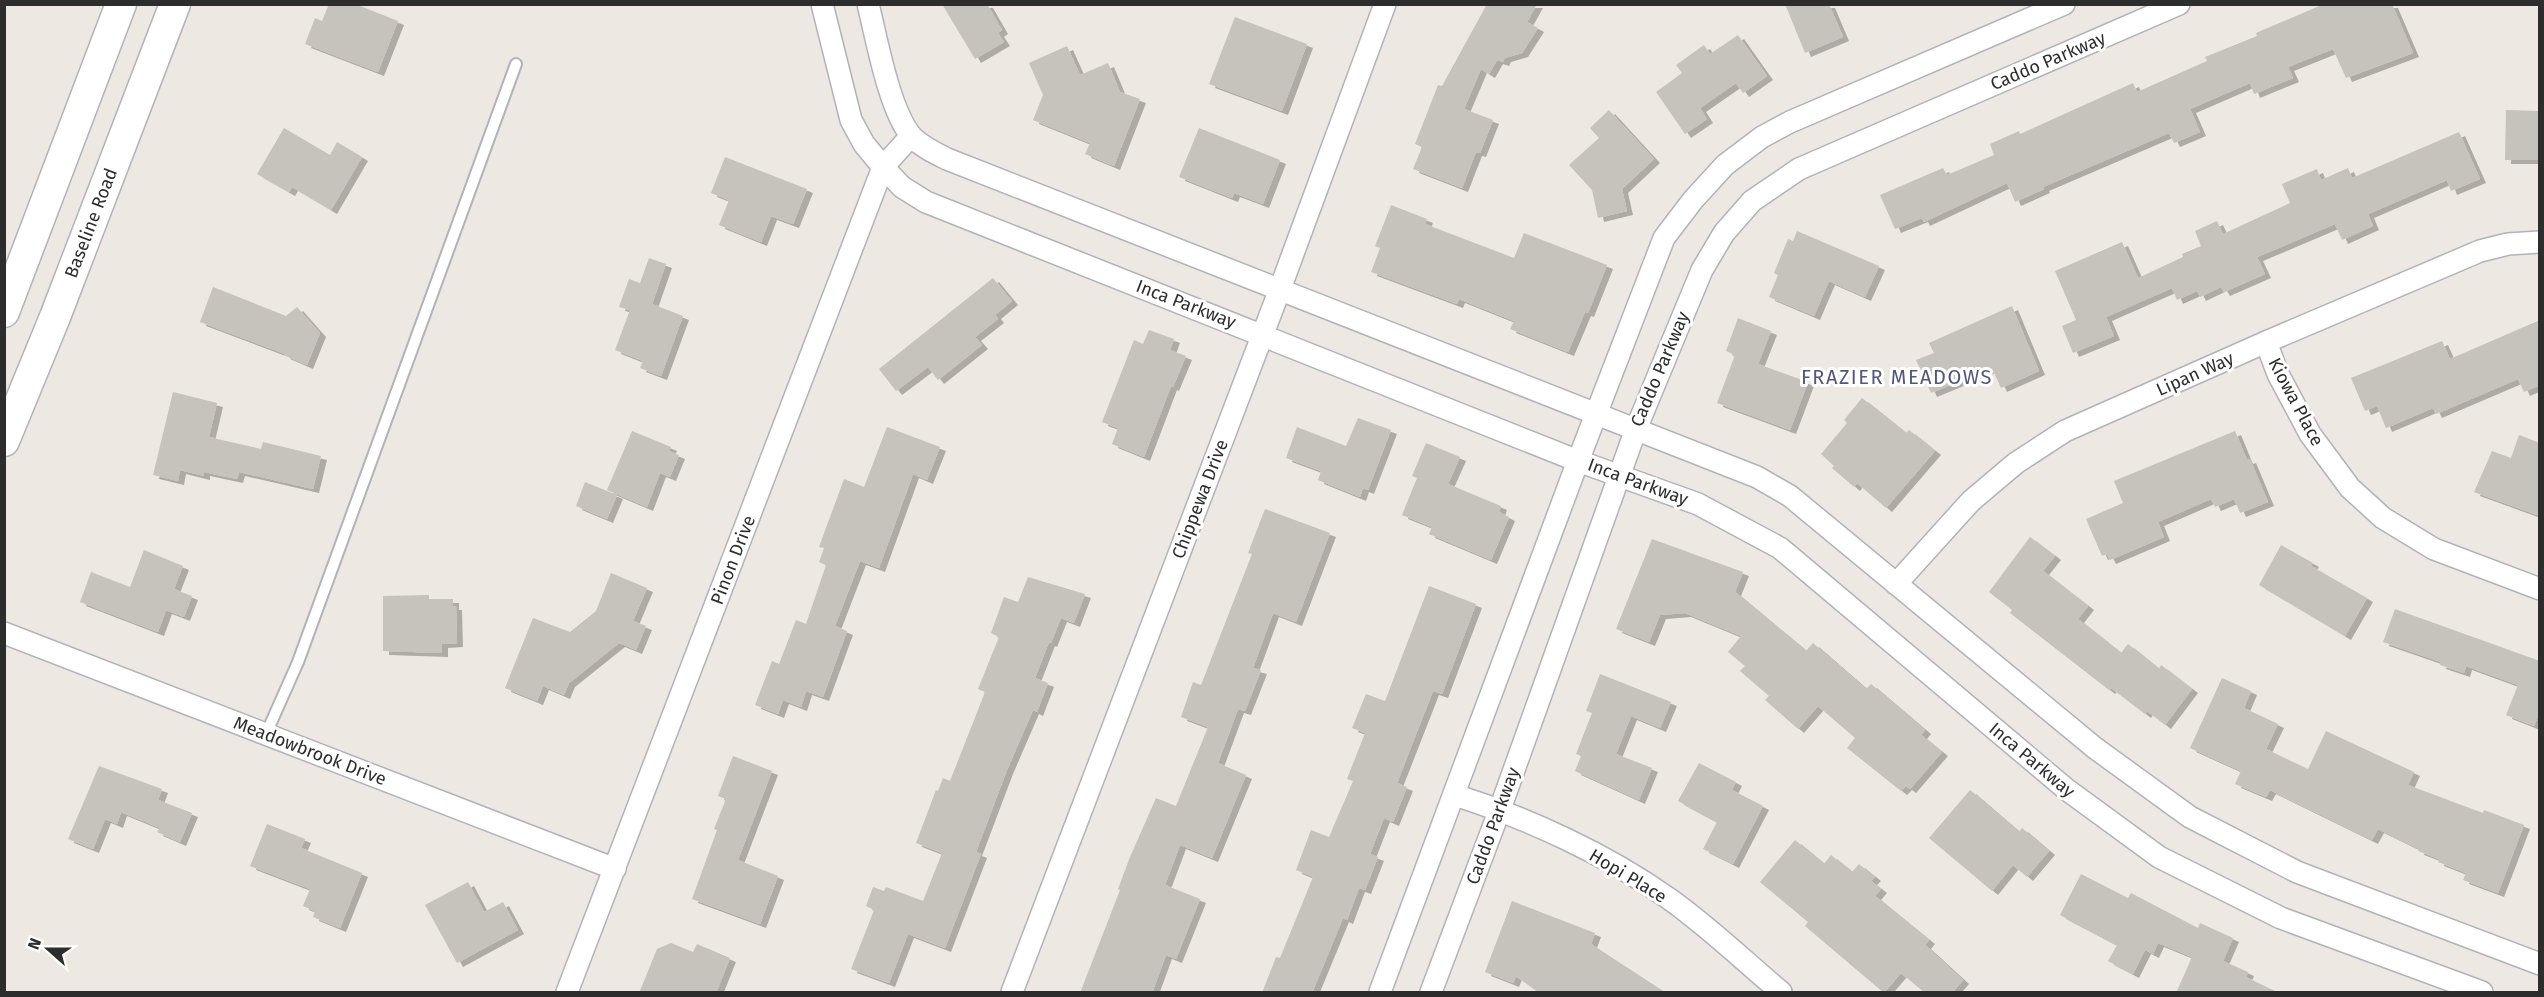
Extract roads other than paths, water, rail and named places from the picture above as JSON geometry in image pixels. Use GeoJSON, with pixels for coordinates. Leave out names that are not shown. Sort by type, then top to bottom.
{"type":"FeatureCollection","features":[{"type":"Feature","properties":{"kind":"main road"},"geometry":{"type":"LineString","coordinates":[[4,312],[121,4]]}},
{"type":"Feature","properties":{"kind":"main road","name":"Baseline Road"},"geometry":{"type":"LineString","coordinates":[[4,441],[55,316],[175,4]]}},
{"type":"Feature","properties":{"kind":"street","name":"Inca Parkway"},"geometry":{"type":"LineString","coordinates":[[822,4],[851,120],[864,144],[883,167],[902,187],[926,202],[1578,461],[1698,504],[1780,548],[2066,789],[2159,857],[2281,918],[2482,993]]}},
{"type":"Feature","properties":{"kind":"street"},"geometry":{"type":"LineString","coordinates":[[868,4],[888,83],[899,114],[911,136],[925,148],[948,159],[1735,467],[1790,496],[2095,748],[2190,817],[2297,872],[2540,964]]}},
{"type":"Feature","properties":{"kind":"street","name":"Chippewa Drive"},"geometry":{"type":"LineString","coordinates":[[1012,993],[1263,335],[1385,4]]}},
{"type":"Feature","properties":{"kind":"street"},"geometry":{"type":"LineString","coordinates":[[1380,993],[1596,413],[1664,238],[1693,200],[1725,165],[1762,137],[1790,122],[2064,4]]}},
{"type":"Feature","properties":{"kind":"street","name":"Caddo Parkway"},"geometry":{"type":"LineString","coordinates":[[1431,993],[1500,809],[1636,429],[1702,270],[1724,233],[1752,201],[1799,168],[2179,4]]}},
{"type":"Feature","properties":{"kind":"street","name":"Pinon Drive"},"geometry":{"type":"LineString","coordinates":[[567,993],[883,167],[911,136]]}},
{"type":"Feature","properties":{"kind":"street","name":"Lipan Way"},"geometry":{"type":"LineString","coordinates":[[1896,584],[1971,501],[2016,463],[2065,431],[2480,251],[2508,244],[2540,242]]}},
{"type":"Feature","properties":{"kind":"street","name":"Kiowa Place"},"geometry":{"type":"LineString","coordinates":[[2266,342],[2278,374],[2310,434],[2349,488],[2383,518],[2434,549],[2540,589]]}},
{"type":"Feature","properties":{"kind":"street","name":"Meadowbrook Drive"},"geometry":{"type":"LineString","coordinates":[[4,633],[615,869]]}},
{"type":"Feature","properties":{"kind":"street","name":"Hopi Place"},"geometry":{"type":"LineString","coordinates":[[1455,795],[1500,809],[1600,857],[1669,898],[1781,993]]}},
{"type":"Feature","properties":{"kind":"lane"},"geometry":{"type":"LineString","coordinates":[[266,734],[298,662],[516,64]]}},
{"type":"Feature","properties":{"kind":"district","name":"FRAZIER MEADOWS"},"geometry":{"type":"Point","coordinates":[1897,377]}}]}
